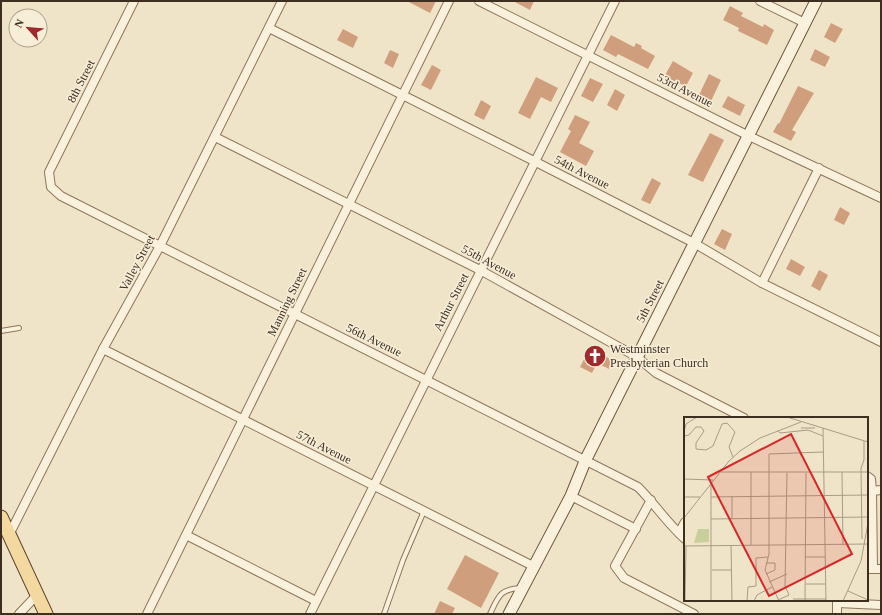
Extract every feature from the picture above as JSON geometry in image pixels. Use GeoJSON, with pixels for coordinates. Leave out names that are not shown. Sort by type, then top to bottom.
{"type":"FeatureCollection","features":[{"type":"Feature","properties":{"kind":"main road"},"geometry":{"type":"LineString","coordinates":[[1,517],[46,614]]}},
{"type":"Feature","properties":{"kind":"street","name":"8th Street"},"geometry":{"type":"LineString","coordinates":[[49,172],[134,1]]}},
{"type":"Feature","properties":{"kind":"street","name":"Valley Street"},"geometry":{"type":"LineString","coordinates":[[9,535],[104,349],[160,246],[282,1]]}},
{"type":"Feature","properties":{"kind":"street","name":"Manning Street"},"geometry":{"type":"LineString","coordinates":[[147,614],[295,314],[347,203],[449,1]]}},
{"type":"Feature","properties":{"kind":"street","name":"53rd Avenue"},"geometry":{"type":"LineString","coordinates":[[479,1],[748,136],[881,198]]}},
{"type":"Feature","properties":{"kind":"street","name":"Arthur Street"},"geometry":{"type":"LineString","coordinates":[[310,614],[425,378],[615,1]]}},
{"type":"Feature","properties":{"kind":"street"},"geometry":{"type":"LineString","coordinates":[[760,1],[805,23]]}},
{"type":"Feature","properties":{"kind":"street","name":"5th Street"},"geometry":{"type":"LineString","coordinates":[[509,614],[571,496],[586,459],[816,1]]}},
{"type":"Feature","properties":{"kind":"street","name":"54th Avenue"},"geometry":{"type":"LineString","coordinates":[[269,28],[694,243],[762,283],[881,342]]}},
{"type":"Feature","properties":{"kind":"street","name":"55th Avenue"},"geometry":{"type":"LineString","coordinates":[[215,137],[480,270],[637,357],[656,373],[742,417]]}},
{"type":"Feature","properties":{"kind":"street"},"geometry":{"type":"LineString","coordinates":[[762,283],[819,168]]}},
{"type":"Feature","properties":{"kind":"street","name":"56th Avenue"},"geometry":{"type":"LineString","coordinates":[[49,172],[51,187],[61,196],[638,486],[651,500],[668,523],[682,536]]}},
{"type":"Feature","properties":{"kind":"street","name":"57th Avenue"},"geometry":{"type":"LineString","coordinates":[[104,349],[533,566]]}},
{"type":"Feature","properties":{"kind":"street"},"geometry":{"type":"LineString","coordinates":[[868,477],[871,479],[877,491],[874,569]]}},
{"type":"Feature","properties":{"kind":"street"},"geometry":{"type":"LineString","coordinates":[[571,496],[636,529]]}},
{"type":"Feature","properties":{"kind":"street"},"geometry":{"type":"LineString","coordinates":[[651,500],[616,566],[624,578],[694,614]]}},
{"type":"Feature","properties":{"kind":"street"},"geometry":{"type":"LineString","coordinates":[[186,535],[316,601]]}},
{"type":"Feature","properties":{"kind":"street"},"geometry":{"type":"LineString","coordinates":[[19,614],[37,595]]}},
{"type":"Feature","properties":{"kind":"street"},"geometry":{"type":"LineString","coordinates":[[838,614],[837,602],[881,605]]}},
{"type":"Feature","properties":{"kind":"lane"},"geometry":{"type":"LineString","coordinates":[[1,332],[19,328]]}},
{"type":"Feature","properties":{"kind":"lane"},"geometry":{"type":"LineString","coordinates":[[384,614],[403,560],[424,511]]}},
{"type":"Feature","properties":{"kind":"lane"},"geometry":{"type":"LineString","coordinates":[[490,614],[497,599],[503,592],[511,588],[522,588]]}},
{"type":"Feature","properties":{"kind":"building"},"geometry":{"type":"Polygon","coordinates":[[[407,1],[436,1],[430,13],[407,1]]]}},
{"type":"Feature","properties":{"kind":"building"},"geometry":{"type":"Polygon","coordinates":[[[513,1],[534,1],[530,10],[513,1]]]}},
{"type":"Feature","properties":{"kind":"building"},"geometry":{"type":"Polygon","coordinates":[[[730,6],[743,13],[741,16],[763,27],[764,24],[774,30],[767,45],[738,31],[739,28],[723,20],[730,6]]]}},
{"type":"Feature","properties":{"kind":"building"},"geometry":{"type":"Polygon","coordinates":[[[831,23],[843,29],[835,43],[824,37],[831,23]]]}},
{"type":"Feature","properties":{"kind":"building"},"geometry":{"type":"Polygon","coordinates":[[[343,29],[358,37],[353,48],[337,40],[343,29]]]}},
{"type":"Feature","properties":{"kind":"building"},"geometry":{"type":"Polygon","coordinates":[[[611,35],[634,47],[636,43],[642,46],[641,48],[655,56],[648,69],[618,54],[616,57],[603,50],[611,35]]]}},
{"type":"Feature","properties":{"kind":"building"},"geometry":{"type":"Polygon","coordinates":[[[815,49],[830,57],[825,67],[810,60],[815,49]]]}},
{"type":"Feature","properties":{"kind":"building"},"geometry":{"type":"Polygon","coordinates":[[[390,50],[399,54],[393,68],[384,63],[390,50]]]}},
{"type":"Feature","properties":{"kind":"building"},"geometry":{"type":"Polygon","coordinates":[[[673,61],[693,73],[686,86],[664,77],[673,61]]]}},
{"type":"Feature","properties":{"kind":"building"},"geometry":{"type":"Polygon","coordinates":[[[432,65],[441,70],[431,90],[421,85],[432,65]]]}},
{"type":"Feature","properties":{"kind":"building"},"geometry":{"type":"Polygon","coordinates":[[[709,74],[721,80],[711,101],[699,95],[709,74]]]}},
{"type":"Feature","properties":{"kind":"building"},"geometry":{"type":"Polygon","coordinates":[[[536,77],[558,88],[551,102],[541,97],[530,119],[518,113],[536,77]]]}},
{"type":"Feature","properties":{"kind":"building"},"geometry":{"type":"Polygon","coordinates":[[[590,78],[603,84],[593,102],[581,96],[590,78]]]}},
{"type":"Feature","properties":{"kind":"building"},"geometry":{"type":"Polygon","coordinates":[[[798,86],[814,93],[792,130],[796,132],[791,141],[773,132],[778,123],[779,124],[798,86]]]}},
{"type":"Feature","properties":{"kind":"building"},"geometry":{"type":"Polygon","coordinates":[[[615,89],[625,95],[617,111],[607,105],[615,89]]]}},
{"type":"Feature","properties":{"kind":"building"},"geometry":{"type":"Polygon","coordinates":[[[728,96],[745,105],[740,116],[722,107],[728,96]]]}},
{"type":"Feature","properties":{"kind":"building"},"geometry":{"type":"Polygon","coordinates":[[[481,100],[491,106],[484,120],[474,115],[481,100]]]}},
{"type":"Feature","properties":{"kind":"building"},"geometry":{"type":"Polygon","coordinates":[[[575,115],[590,122],[579,143],[594,151],[586,166],[560,152],[571,131],[568,129],[575,115]]]}},
{"type":"Feature","properties":{"kind":"building"},"geometry":{"type":"Polygon","coordinates":[[[710,133],[724,140],[703,182],[688,175],[710,133]]]}},
{"type":"Feature","properties":{"kind":"building"},"geometry":{"type":"Polygon","coordinates":[[[652,178],[661,183],[650,204],[641,200],[652,178]]]}},
{"type":"Feature","properties":{"kind":"building"},"geometry":{"type":"Polygon","coordinates":[[[840,207],[850,213],[844,225],[834,220],[840,207]]]}},
{"type":"Feature","properties":{"kind":"building"},"geometry":{"type":"Polygon","coordinates":[[[722,229],[732,234],[725,250],[714,244],[722,229]]]}},
{"type":"Feature","properties":{"kind":"building"},"geometry":{"type":"Polygon","coordinates":[[[791,259],[805,267],[800,276],[786,269],[791,259]]]}},
{"type":"Feature","properties":{"kind":"building"},"geometry":{"type":"Polygon","coordinates":[[[819,270],[828,275],[820,291],[811,286],[819,270]]]}},
{"type":"Feature","properties":{"kind":"building","name":"Westminster Presbyterian Church"},"geometry":{"type":"Polygon","coordinates":[[[591,346],[597,349],[595,352],[613,360],[609,369],[597,363],[592,373],[580,367],[591,346]]]}},
{"type":"Feature","properties":{"kind":"building"},"geometry":{"type":"Polygon","coordinates":[[[465,555],[499,573],[481,608],[447,589],[465,555]]]}},
{"type":"Feature","properties":{"kind":"building"},"geometry":{"type":"Polygon","coordinates":[[[440,601],[455,608],[452,614],[434,614],[440,601]]]}},
{"type":"Feature","properties":{"kind":"place","name":"Westminster Presbyterian Church"},"geometry":{"type":"Point","coordinates":[595,356]}}]}
